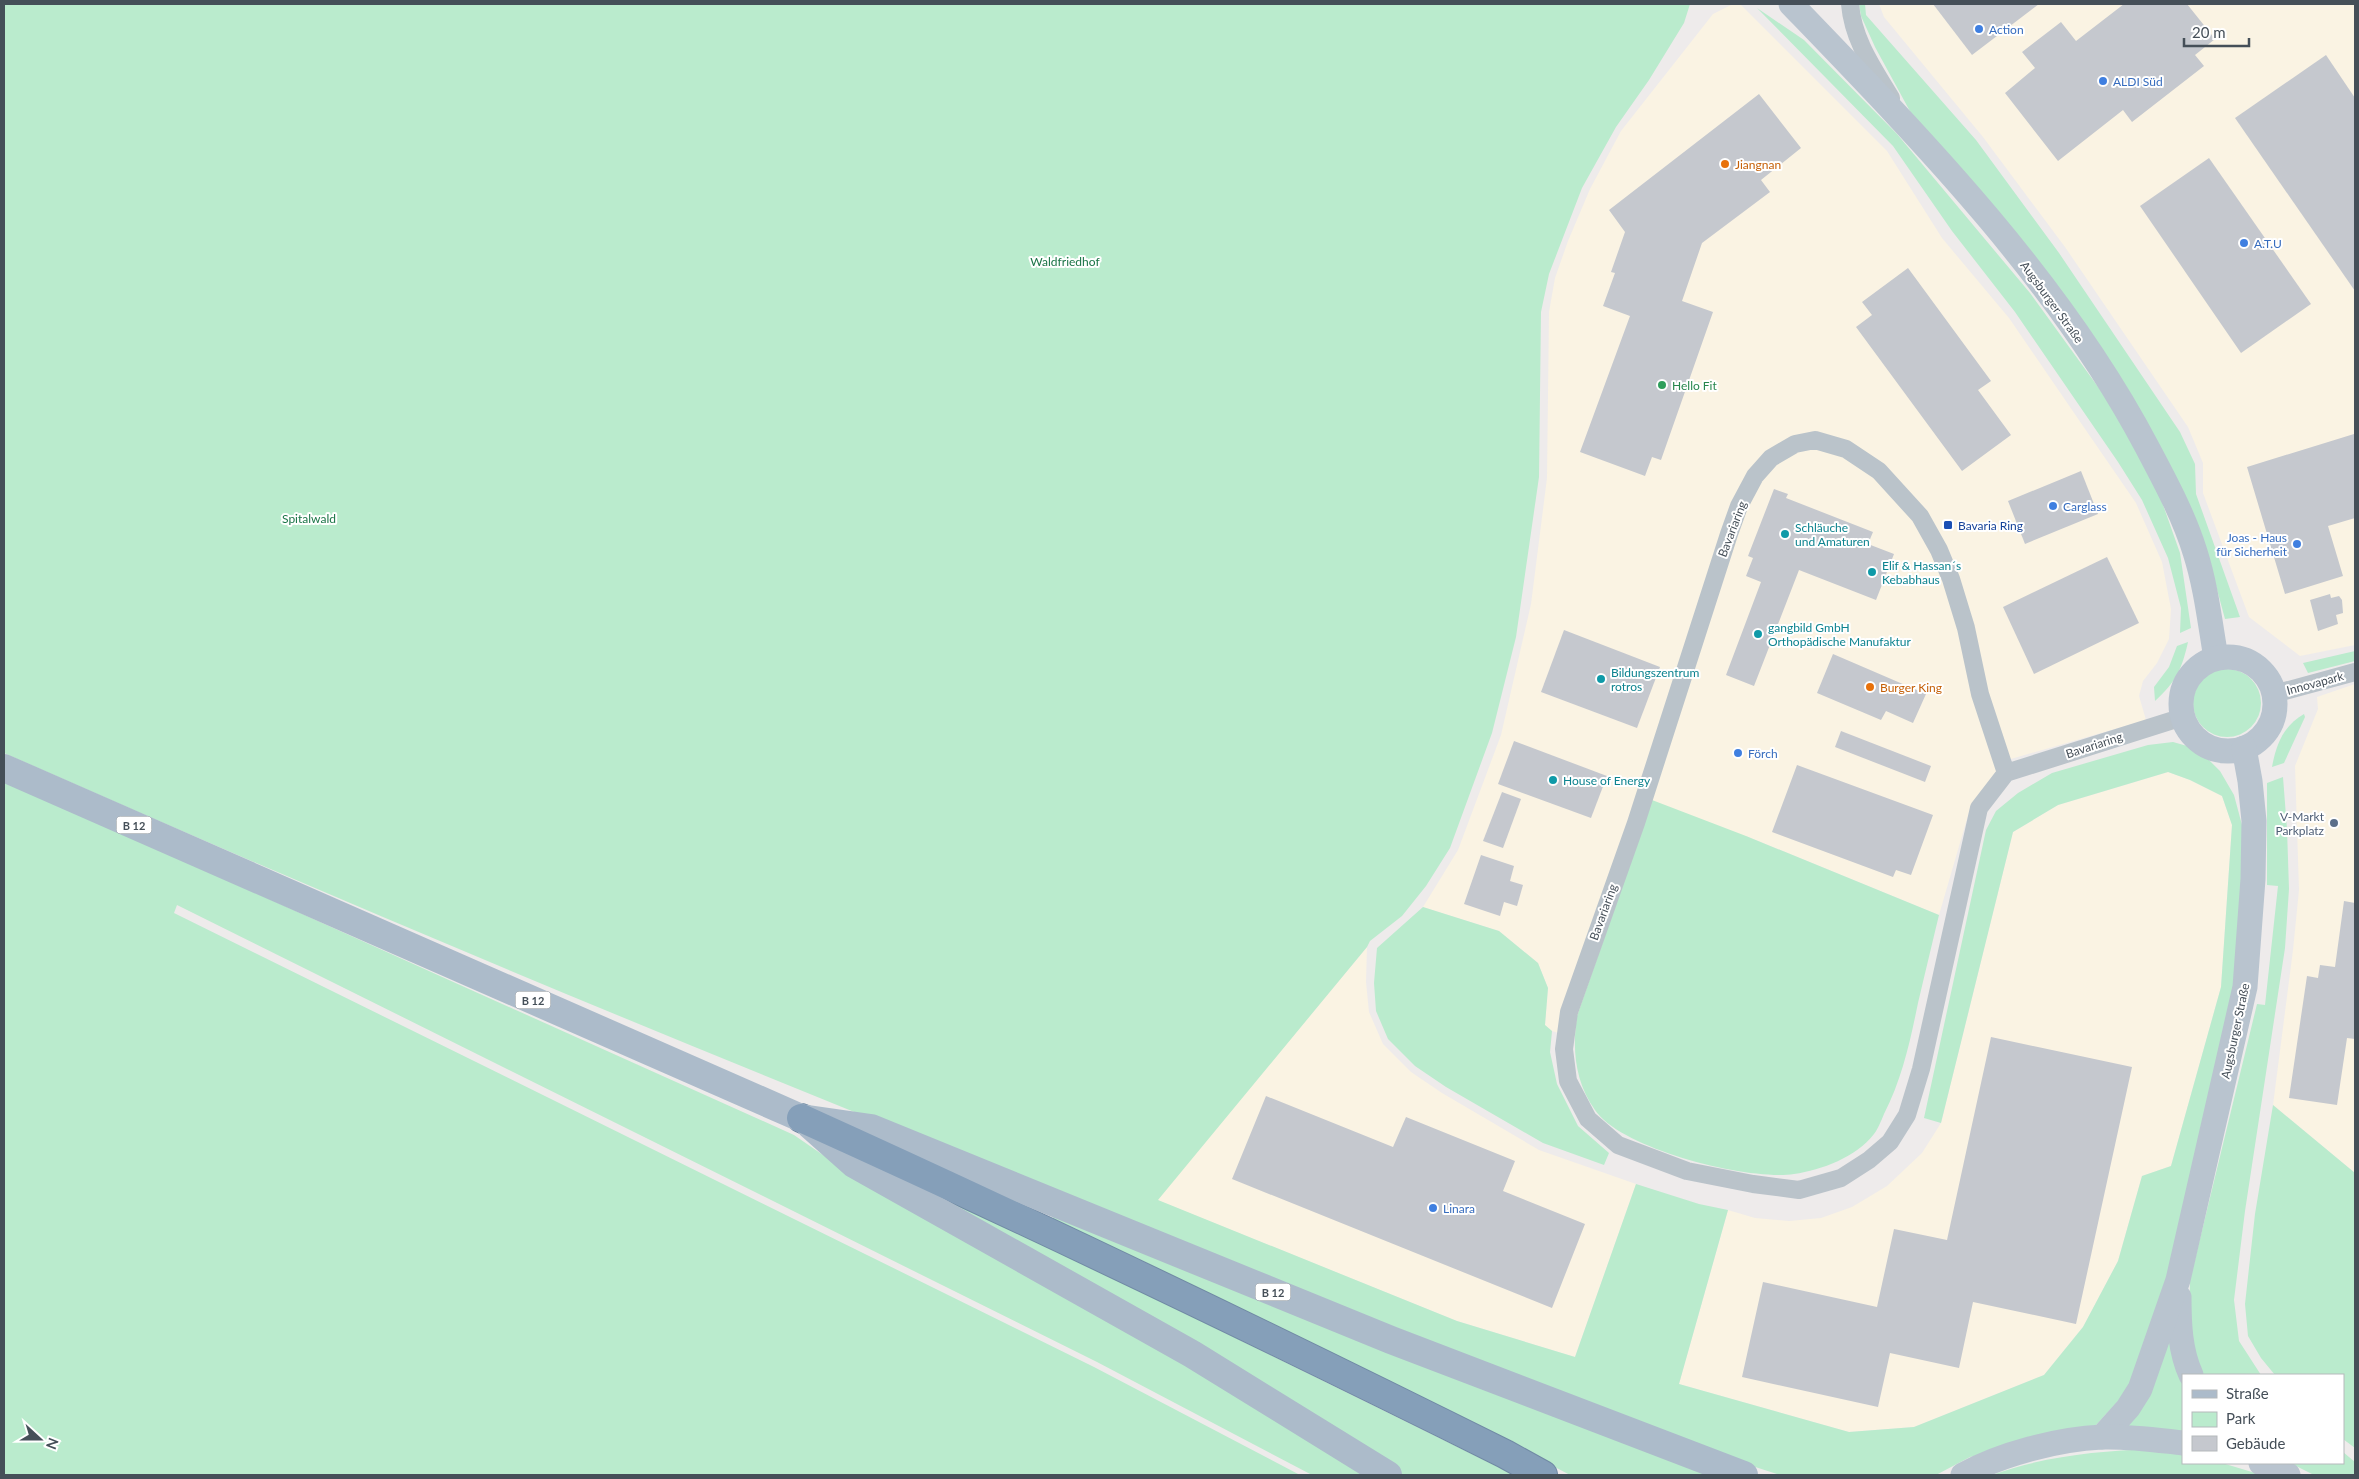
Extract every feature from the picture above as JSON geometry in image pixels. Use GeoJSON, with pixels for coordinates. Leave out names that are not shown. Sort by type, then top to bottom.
{"type":"FeatureCollection","features":[{"type":"Feature","properties":{"kind":"highway","name":"B 12"},"geometry":{"type":"LineString","coordinates":[[801,1118],[1024,1219],[1256,1330],[1543,1475]]}},
{"type":"Feature","properties":{"kind":"main road","name":"Augsburger Straße"},"geometry":{"type":"LineString","coordinates":[[1791,4],[1905,122],[2040,283],[2120,396],[2166,483],[2195,552],[2216,658]]}},
{"type":"Feature","properties":{"kind":"main road"},"geometry":{"type":"LineString","coordinates":[[2235,657],[2253,663],[2267,676],[2274,694],[2275,711],[2270,727],[2258,740],[2244,748],[2225,751],[2207,746],[2192,734],[2183,717],[2183,692],[2187,681],[2194,671],[2216,658],[2235,657]]}},
{"type":"Feature","properties":{"kind":"main road","name":"Augsburger Straße"},"geometry":{"type":"LineString","coordinates":[[2102,1437],[2128,1408],[2140,1389],[2178,1280],[2245,987],[2253,879],[2254,821],[2244,748]]}},
{"type":"Feature","properties":{"kind":"main road","name":"B 12"},"geometry":{"type":"LineString","coordinates":[[4,768],[801,1118],[872,1128],[1391,1340],[1744,1475]]}},
{"type":"Feature","properties":{"kind":"main road"},"geometry":{"type":"LineString","coordinates":[[801,1118],[854,1164],[1192,1354],[1388,1475]]}},
{"type":"Feature","properties":{"kind":"main road","name":"Augsburger Straße"},"geometry":{"type":"LineString","coordinates":[[2178,1280],[2180,1332],[2187,1366],[2191,1374]]}},
{"type":"Feature","properties":{"kind":"main road"},"geometry":{"type":"LineString","coordinates":[[1962,1475],[2013,1454],[2102,1437],[2152,1439],[2182,1443]]}},
{"type":"Feature","properties":{"kind":"main road"},"geometry":{"type":"LineString","coordinates":[[2263,1464],[2288,1475]]}},
{"type":"Feature","properties":{"kind":"street"},"geometry":{"type":"LineString","coordinates":[[1850,4],[1852,23],[1864,52],[1905,122]]}},
{"type":"Feature","properties":{"kind":"street","name":"Bavariaring"},"geometry":{"type":"LineString","coordinates":[[2006,773],[1980,694],[1959,600],[1939,550],[1920,516],[1879,471],[1846,449],[1815,440],[1795,444],[1770,458],[1755,476],[1739,506],[1728,534],[1636,823],[1568,1012],[1564,1049],[1568,1081],[1588,1119],[1618,1144],[1678,1168],[1762,1185],[1799,1190],[1841,1178],[1869,1160],[1890,1142],[1907,1115],[1921,1069],[1979,808],[2006,773],[2183,717]]}},
{"type":"Feature","properties":{"kind":"street","name":"Innovapark"},"geometry":{"type":"LineString","coordinates":[[2274,694],[2355,672]]}},
{"type":"Feature","properties":{"kind":"shaded area"},"geometry":{"type":"Polygon","coordinates":[[[1733,4],[1740,4],[1887,151],[1942,238],[2009,318],[2136,503],[2162,562],[2171,609],[2169,639],[2157,663],[2143,681],[2139,696],[2146,720],[2004,761],[1971,805],[1939,915],[1746,836],[1574,1038],[1552,1031],[1545,1025],[1548,988],[1538,963],[1499,931],[1423,907],[1458,850],[1501,735],[1531,604],[1547,478],[1549,312],[1555,278],[1590,189],[1621,131],[1713,14],[1733,4]]]}},
{"type":"Feature","properties":{"kind":"shaded area"},"geometry":{"type":"Polygon","coordinates":[[[1879,4],[2355,4],[2355,645],[2300,656],[2249,617],[2203,493],[2203,463],[2188,427],[2065,247],[1983,137],[1884,17],[1879,4]]]}},
{"type":"Feature","properties":{"kind":"shaded area"},"geometry":{"type":"Polygon","coordinates":[[[2355,684],[2355,1173],[2273,1105],[2299,890],[2295,766],[2318,709],[2317,697],[2355,684]]]}},
{"type":"Feature","properties":{"kind":"shaded area"},"geometry":{"type":"Polygon","coordinates":[[[2168,772],[2190,780],[2222,796],[2232,825],[2221,987],[2171,1166],[2142,1176],[2118,1261],[2083,1327],[2044,1375],[1914,1427],[1849,1432],[1679,1384],[1728,1210],[1755,1218],[1789,1221],[1821,1218],[1852,1207],[1887,1186],[1922,1153],[1941,1123],[2013,832],[2058,805],[2168,772]]]}},
{"type":"Feature","properties":{"kind":"shaded area"},"geometry":{"type":"Polygon","coordinates":[[[1367,947],[1366,982],[1369,1012],[1383,1044],[1411,1072],[1442,1093],[1539,1150],[1636,1184],[1575,1357],[1457,1321],[1157,1200],[1367,947]]]}},
{"type":"Feature","properties":{"kind":"green space"},"geometry":{"type":"Polygon","coordinates":[[[4,4],[1690,4],[1684,23],[1649,80],[1616,127],[1582,188],[1549,274],[1541,312],[1539,477],[1516,637],[1492,733],[1450,848],[1426,886],[1402,916],[1370,941],[1158,1200],[1457,1321],[1575,1357],[1636,1184],[1699,1204],[1728,1210],[1679,1384],[1849,1432],[1914,1427],[2044,1375],[2083,1327],[2118,1261],[2142,1176],[2171,1166],[2221,987],[2232,825],[2222,796],[2190,780],[2168,772],[2058,805],[2013,832],[1941,1123],[1924,1118],[1986,830],[1996,811],[2018,793],[2052,773],[2148,745],[2173,742],[2187,746],[2206,757],[2220,771],[2234,795],[2242,825],[2242,877],[2235,986],[2170,1278],[2132,1386],[2096,1425],[1970,1457],[1936,1475],[1780,1475],[1746,1464],[1308,1293],[870,1119],[436,939],[4,753],[4,4]]]}},
{"type":"Feature","properties":{"kind":"green space"},"geometry":{"type":"Polygon","coordinates":[[[1859,4],[1865,4],[1866,15],[1976,140],[2059,253],[2180,432],[2195,464],[2196,494],[2240,617],[2225,619],[2206,549],[2175,477],[1912,115],[1875,47],[1861,16],[1859,4]]]}},
{"type":"Feature","properties":{"kind":"green space"},"geometry":{"type":"Polygon","coordinates":[[[1757,8],[1804,40],[1897,134],[2030,293],[2109,402],[2156,485],[2180,553],[2191,628],[2180,633],[2181,608],[2168,558],[2142,500],[2015,312],[1952,231],[1893,146],[1757,8]]]}},
{"type":"Feature","properties":{"kind":"green space"},"geometry":{"type":"Polygon","coordinates":[[[2188,642],[2177,674],[2168,688],[2155,701],[2154,687],[2169,667],[2177,646],[2188,642]]]}},
{"type":"Feature","properties":{"kind":"green space"},"geometry":{"type":"Polygon","coordinates":[[[2355,651],[2355,661],[2308,673],[2303,663],[2355,651]]]}},
{"type":"Feature","properties":{"kind":"green space"},"geometry":{"type":"Polygon","coordinates":[[[2227,669],[2240,671],[2251,679],[2259,690],[2261,703],[2259,716],[2251,727],[2240,735],[2227,737],[2214,735],[2203,727],[2195,716],[2193,703],[2195,690],[2203,679],[2214,671],[2227,669]]]}},
{"type":"Feature","properties":{"kind":"green space"},"geometry":{"type":"Polygon","coordinates":[[[2304,714],[2305,717],[2284,763],[2272,767],[2278,744],[2286,730],[2304,714]]]}},
{"type":"Feature","properties":{"kind":"green space"},"geometry":{"type":"Polygon","coordinates":[[[2283,777],[2289,889],[2285,948],[2245,1211],[2234,1300],[2239,1341],[2260,1374],[2201,1374],[2189,1330],[2190,1280],[2257,1004],[2265,1005],[2278,886],[2267,885],[2267,783],[2283,777]]]}},
{"type":"Feature","properties":{"kind":"green space"},"geometry":{"type":"Polygon","coordinates":[[[4,780],[794,1135],[849,1173],[1003,1255],[1373,1475],[1312,1475],[1097,1362],[177,905],[174,913],[1094,1367],[1300,1475],[4,1475],[4,780]]]}},
{"type":"Feature","properties":{"kind":"green space"},"geometry":{"type":"Polygon","coordinates":[[[1652,800],[1746,836],[1939,915],[1901,1074],[1875,1132],[1867,1142],[1848,1156],[1827,1166],[1794,1174],[1773,1175],[1718,1167],[1657,1149],[1631,1137],[1609,1124],[1595,1110],[1588,1099],[1579,1077],[1575,1053],[1577,1016],[1652,800]]]}},
{"type":"Feature","properties":{"kind":"green space"},"geometry":{"type":"Polygon","coordinates":[[[1423,907],[1499,931],[1538,963],[1548,988],[1545,1025],[1552,1031],[1550,1052],[1557,1084],[1578,1126],[1609,1153],[1604,1165],[1543,1143],[1446,1087],[1415,1066],[1388,1039],[1376,1011],[1374,983],[1377,948],[1423,907]]]}},
{"type":"Feature","properties":{"kind":"green space"},"geometry":{"type":"Polygon","coordinates":[[[2273,1105],[2355,1173],[2355,1448],[2344,1440],[2344,1374],[2274,1374],[2261,1358],[2248,1336],[2245,1304],[2255,1214],[2273,1105]]]}},
{"type":"Feature","properties":{"kind":"green space"},"geometry":{"type":"Polygon","coordinates":[[[934,1190],[1515,1475],[1401,1475],[931,1199],[934,1190]]]}},
{"type":"Feature","properties":{"kind":"green space"},"geometry":{"type":"Polygon","coordinates":[[[1055,1214],[1719,1475],[1570,1475],[1143,1261],[1052,1219],[1055,1214]]]}},
{"type":"Feature","properties":{"kind":"green space"},"geometry":{"type":"Polygon","coordinates":[[[2169,1328],[2182,1378],[2182,1432],[2124,1426],[2169,1328]]]}},
{"type":"Feature","properties":{"kind":"green space"},"geometry":{"type":"Polygon","coordinates":[[[2152,1449],[2182,1453],[2182,1464],[2225,1464],[2262,1475],[1992,1475],[2051,1459],[2111,1451],[2152,1449]]]}},
{"type":"Feature","properties":{"kind":"green space"},"geometry":{"type":"Polygon","coordinates":[[[2344,1453],[2355,1462],[2355,1475],[2314,1475],[2292,1464],[2344,1464],[2344,1453]]]}},
{"type":"Feature","properties":{"kind":"building","name":"Action"},"geometry":{"type":"Polygon","coordinates":[[[1933,4],[2039,4],[1972,55],[1933,4]]]}},
{"type":"Feature","properties":{"kind":"building","name":"ALDI Süd"},"geometry":{"type":"Polygon","coordinates":[[[2124,4],[2187,4],[2215,39],[2195,55],[2204,66],[2132,122],[2123,110],[2058,161],[2005,93],[2035,68],[2022,52],[2061,22],[2076,41],[2124,4]]]}},
{"type":"Feature","properties":{"kind":"building"},"geometry":{"type":"Polygon","coordinates":[[[2326,55],[2355,98],[2355,291],[2235,118],[2326,55]]]}},
{"type":"Feature","properties":{"kind":"building"},"geometry":{"type":"Polygon","coordinates":[[[1759,94],[1801,148],[1761,180],[1770,192],[1702,243],[1682,301],[1713,312],[1661,460],[1652,457],[1645,476],[1580,452],[1630,316],[1603,306],[1615,273],[1611,272],[1625,232],[1609,210],[1759,94]]]}},
{"type":"Feature","properties":{"kind":"building"},"geometry":{"type":"Polygon","coordinates":[[[2209,158],[2311,304],[2241,353],[2140,206],[2209,158]]]}},
{"type":"Feature","properties":{"kind":"building"},"geometry":{"type":"Polygon","coordinates":[[[1908,268],[1991,381],[1978,390],[2011,435],[1962,471],[1856,327],[1872,315],[1862,302],[1908,268]]]}},
{"type":"Feature","properties":{"kind":"building"},"geometry":{"type":"Polygon","coordinates":[[[2354,434],[2355,518],[2328,526],[2343,576],[2285,594],[2247,467],[2354,434]]]}},
{"type":"Feature","properties":{"kind":"building"},"geometry":{"type":"Polygon","coordinates":[[[2081,471],[2098,514],[2025,544],[2008,501],[2081,471]]]}},
{"type":"Feature","properties":{"kind":"building"},"geometry":{"type":"Polygon","coordinates":[[[1774,489],[1788,494],[1786,498],[1873,532],[1868,544],[1894,554],[1876,600],[1799,570],[1754,686],[1726,675],[1761,582],[1746,576],[1753,558],[1748,556],[1774,489]]]}},
{"type":"Feature","properties":{"kind":"building"},"geometry":{"type":"Polygon","coordinates":[[[2107,557],[2139,623],[2034,674],[2003,607],[2107,557]]]}},
{"type":"Feature","properties":{"kind":"building"},"geometry":{"type":"Polygon","coordinates":[[[2330,594],[2331,598],[2339,596],[2342,600],[2343,613],[2336,615],[2338,624],[2318,631],[2310,600],[2330,594]]]}},
{"type":"Feature","properties":{"kind":"building","name":"Bildungszentrum rotros"},"geometry":{"type":"Polygon","coordinates":[[[1564,630],[1660,667],[1637,728],[1541,692],[1564,630]]]}},
{"type":"Feature","properties":{"kind":"building"},"geometry":{"type":"Polygon","coordinates":[[[1833,654],[1926,694],[1913,723],[1886,711],[1881,720],[1817,693],[1833,654]]]}},
{"type":"Feature","properties":{"kind":"building"},"geometry":{"type":"Polygon","coordinates":[[[1841,731],[1931,766],[1925,782],[1835,747],[1841,731]]]}},
{"type":"Feature","properties":{"kind":"building","name":"House of Energy"},"geometry":{"type":"Polygon","coordinates":[[[1514,741],[1607,776],[1591,818],[1498,784],[1514,741]]]}},
{"type":"Feature","properties":{"kind":"building"},"geometry":{"type":"Polygon","coordinates":[[[1797,765],[1933,815],[1911,875],[1896,870],[1893,877],[1772,832],[1797,765]]]}},
{"type":"Feature","properties":{"kind":"building"},"geometry":{"type":"Polygon","coordinates":[[[1502,792],[1521,799],[1503,848],[1483,841],[1502,792]]]}},
{"type":"Feature","properties":{"kind":"building"},"geometry":{"type":"Polygon","coordinates":[[[1481,855],[1514,866],[1510,881],[1523,885],[1517,906],[1504,902],[1500,916],[1464,904],[1481,855]]]}},
{"type":"Feature","properties":{"kind":"building"},"geometry":{"type":"Polygon","coordinates":[[[2344,901],[2355,903],[2355,1039],[2347,1038],[2337,1105],[2289,1098],[2307,976],[2318,978],[2320,965],[2335,967],[2344,901]]]}},
{"type":"Feature","properties":{"kind":"building"},"geometry":{"type":"Polygon","coordinates":[[[1991,1037],[2132,1067],[2076,1324],[1973,1302],[1959,1368],[1890,1353],[1878,1407],[1742,1377],[1763,1282],[1877,1307],[1894,1229],[1947,1240],[1991,1037]]]}},
{"type":"Feature","properties":{"kind":"building"},"geometry":{"type":"Polygon","coordinates":[[[1266,1096],[1393,1147],[1406,1117],[1515,1161],[1503,1191],[1585,1224],[1552,1308],[1232,1179],[1266,1096]]]}},
{"type":"Feature","properties":{"kind":"place","name":"Action"},"geometry":{"type":"Point","coordinates":[1979,29]}},
{"type":"Feature","properties":{"kind":"place","name":"ALDI Süd"},"geometry":{"type":"Point","coordinates":[2103,81]}},
{"type":"Feature","properties":{"kind":"place","name":"Jiangnan"},"geometry":{"type":"Point","coordinates":[1725,164]}},
{"type":"Feature","properties":{"kind":"place","name":"A.T.U"},"geometry":{"type":"Point","coordinates":[2244,243]}},
{"type":"Feature","properties":{"kind":"place","name":"Hello Fit"},"geometry":{"type":"Point","coordinates":[1662,385]}},
{"type":"Feature","properties":{"kind":"place","name":"Carglass"},"geometry":{"type":"Point","coordinates":[2053,506]}},
{"type":"Feature","properties":{"kind":"place","name":"Bavaria Ring"},"geometry":{"type":"Point","coordinates":[1948,525]}},
{"type":"Feature","properties":{"kind":"place","name":"Schläuche und Amaturen"},"geometry":{"type":"Point","coordinates":[1785,534]}},
{"type":"Feature","properties":{"kind":"place","name":"Joas - Haus für Sicherheit"},"geometry":{"type":"Point","coordinates":[2297,544]}},
{"type":"Feature","properties":{"kind":"place","name":"Elif & Hassan´s Kebabhaus"},"geometry":{"type":"Point","coordinates":[1872,572]}},
{"type":"Feature","properties":{"kind":"place","name":"gangbild GmbH Orthopädische Manufaktur"},"geometry":{"type":"Point","coordinates":[1758,634]}},
{"type":"Feature","properties":{"kind":"place","name":"Bildungszentrum rotros"},"geometry":{"type":"Point","coordinates":[1601,679]}},
{"type":"Feature","properties":{"kind":"place","name":"Burger King"},"geometry":{"type":"Point","coordinates":[1870,687]}},
{"type":"Feature","properties":{"kind":"place","name":"Förch"},"geometry":{"type":"Point","coordinates":[1738,753]}},
{"type":"Feature","properties":{"kind":"place","name":"House of Energy"},"geometry":{"type":"Point","coordinates":[1553,780]}},
{"type":"Feature","properties":{"kind":"place","name":"V-Markt Parkplatz"},"geometry":{"type":"Point","coordinates":[2334,823]}},
{"type":"Feature","properties":{"kind":"place","name":"Linara"},"geometry":{"type":"Point","coordinates":[1433,1208]}},
{"type":"Feature","properties":{"kind":"park label","name":"Waldfriedhof"},"geometry":{"type":"Point","coordinates":[1065,261]}},
{"type":"Feature","properties":{"kind":"park label","name":"Spitalwald"},"geometry":{"type":"Point","coordinates":[309,518]}}]}
